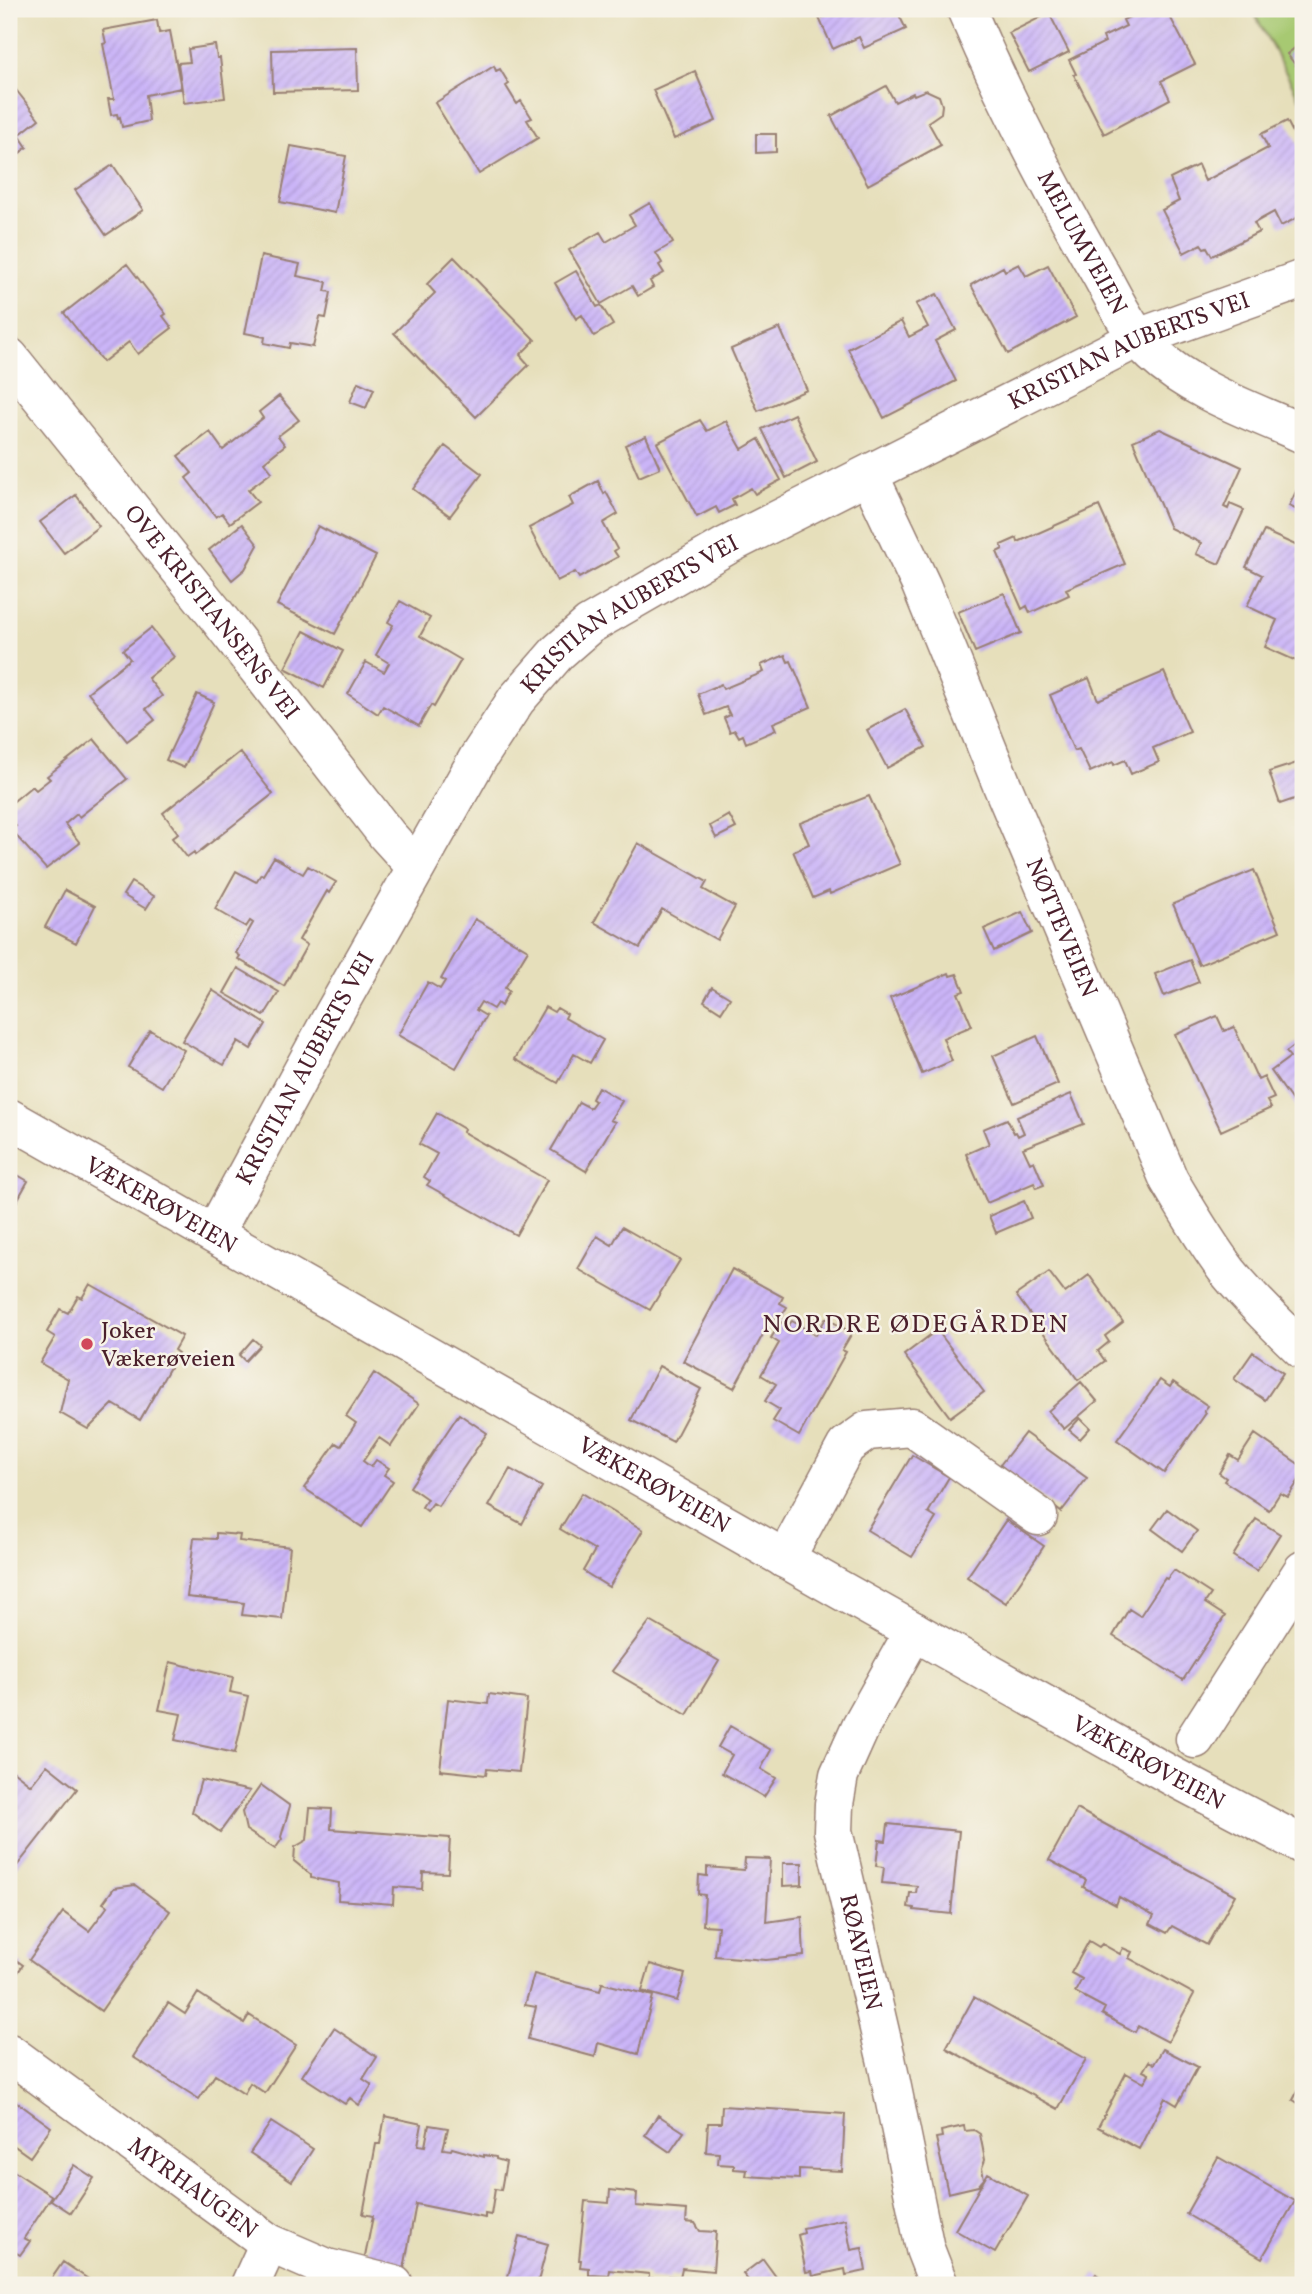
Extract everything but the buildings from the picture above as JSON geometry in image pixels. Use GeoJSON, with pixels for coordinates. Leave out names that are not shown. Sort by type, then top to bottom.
{"type":"FeatureCollection","features":[{"type":"Feature","properties":{"kind":"street","name":"MELUMVEIEN"},"geometry":{"type":"LineString","coordinates":[[966,9],[1024,133],[1071,222],[1138,338],[1182,375],[1213,393],[1303,433]]}},
{"type":"Feature","properties":{"kind":"street","name":"KRISTIAN AUBERTS VEI"},"geometry":{"type":"LineString","coordinates":[[214,1234],[478,758],[516,700],[558,652],[589,625],[726,547],[1138,338],[1303,279]]}},
{"type":"Feature","properties":{"kind":"street","name":"OVE KRISTIANSENS VEI"},"geometry":{"type":"LineString","coordinates":[[9,357],[213,611],[387,835],[416,867]]}},
{"type":"Feature","properties":{"kind":"street","name":"NØTTEVEIEN"},"geometry":{"type":"LineString","coordinates":[[869,475],[921,586],[1169,1181],[1227,1271],[1267,1316],[1303,1350]]}},
{"type":"Feature","properties":{"kind":"street","name":"VÆKERØVEIEN"},"geometry":{"type":"LineString","coordinates":[[9,1118],[785,1559],[1172,1776],[1303,1845]]}},
{"type":"Feature","properties":{"kind":"street"},"geometry":{"type":"LineString","coordinates":[[785,1559],[846,1446],[867,1431],[912,1427],[1038,1516]]}},
{"type":"Feature","properties":{"kind":"street"},"geometry":{"type":"LineString","coordinates":[[1195,1739],[1303,1570]]}},
{"type":"Feature","properties":{"kind":"street","name":"RØAVEIEN"},"geometry":{"type":"LineString","coordinates":[[914,1631],[866,1715],[839,1775],[833,1831],[889,2070],[925,2249],[939,2285]]}},
{"type":"Feature","properties":{"kind":"street","name":"MYRHAUGEN"},"geometry":{"type":"LineString","coordinates":[[9,2053],[269,2243],[327,2268],[394,2285]]}},
{"type":"Feature","properties":{"kind":"street"},"geometry":{"type":"LineString","coordinates":[[250,2285],[269,2243]]}},
{"type":"Feature","properties":{"kind":"green space"},"geometry":{"type":"Polygon","coordinates":[[[1252,9],[1303,9],[1303,105],[1252,9]]]}},
{"type":"Feature","properties":{"kind":"place","name":"Joker Vækerøveien"},"geometry":{"type":"Point","coordinates":[87,1344]}},
{"type":"Feature","properties":{"kind":"district","name":"NORDRE ØDEGÅRDEN"},"geometry":{"type":"Point","coordinates":[916,1323]}}]}
